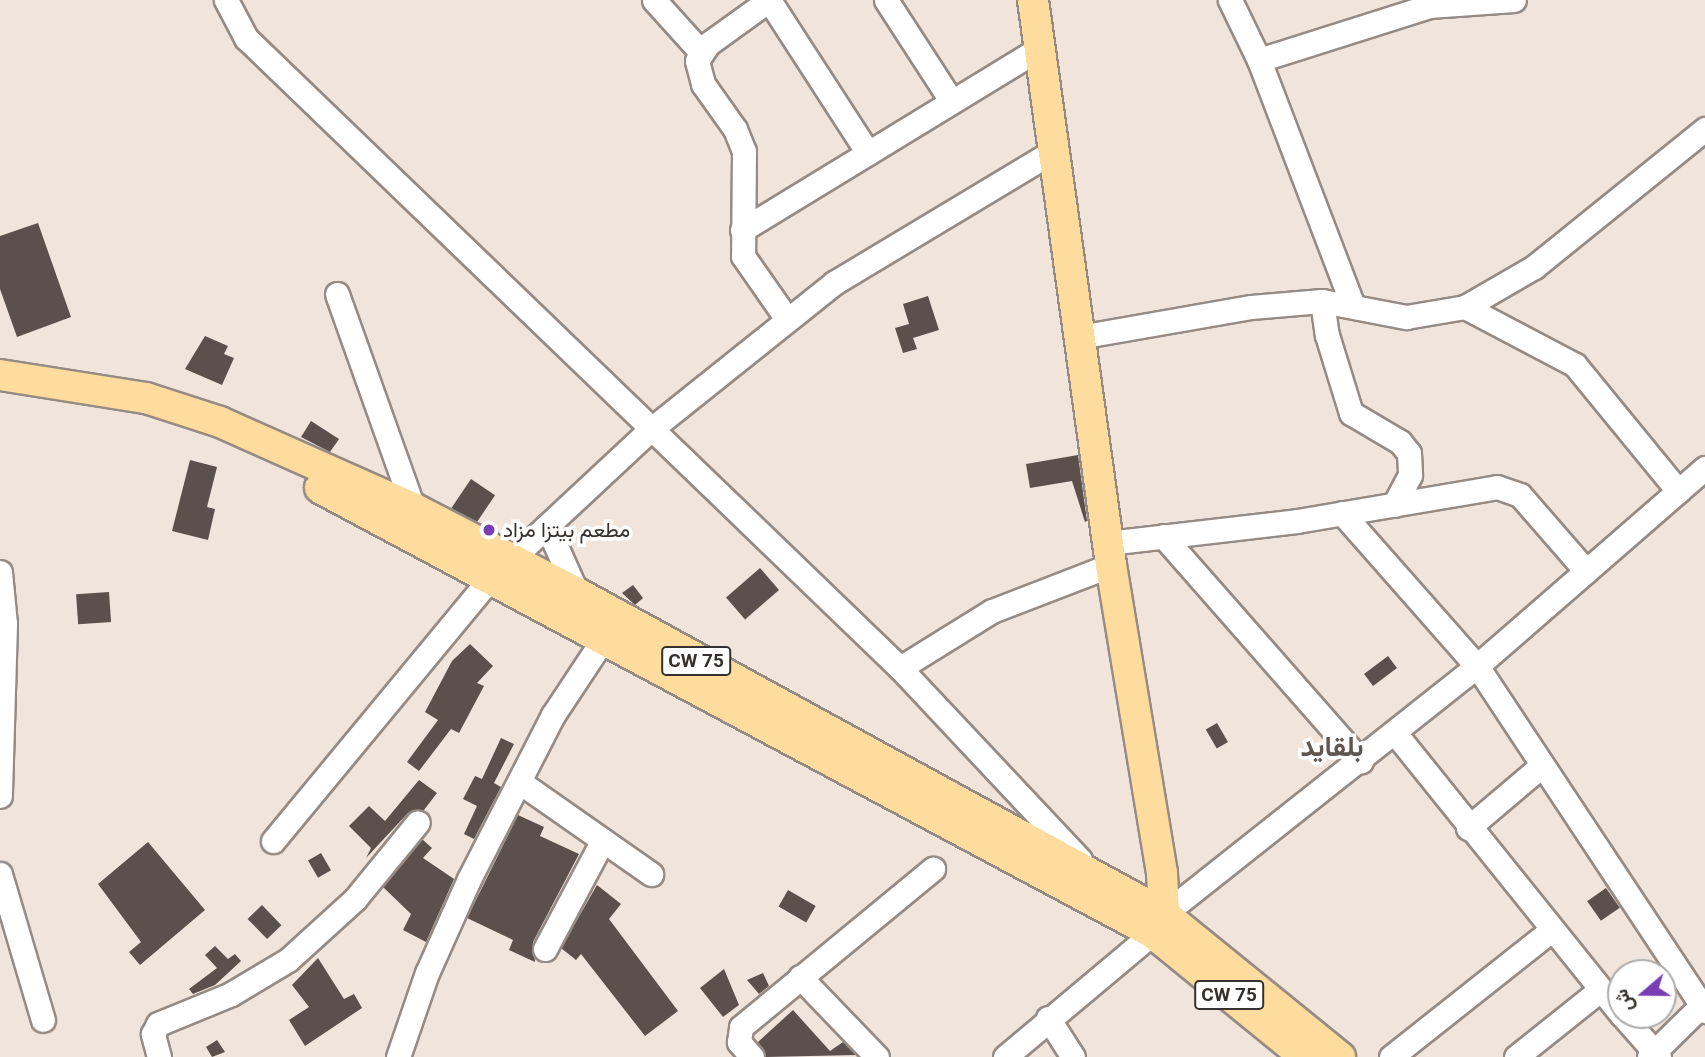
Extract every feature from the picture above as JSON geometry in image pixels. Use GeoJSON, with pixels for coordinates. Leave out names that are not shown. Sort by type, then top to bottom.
{"type":"FeatureCollection","features":[{"type":"Feature","properties":{"kind":"main road"},"geometry":{"type":"LineString","coordinates":[[1033,0],[1109,554],[1162,873],[1159,924]]}},
{"type":"Feature","properties":{"kind":"main road","name":"CW 75"},"geometry":{"type":"LineString","coordinates":[[0,375],[146,398],[220,422],[412,508],[499,570],[577,593],[610,629]]}},
{"type":"Feature","properties":{"kind":"main road","name":"CW 75"},"geometry":{"type":"LineString","coordinates":[[0,395],[141,418],[217,441],[499,570],[1159,924],[1340,1057]]}},
{"type":"Feature","properties":{"kind":"main road","name":"CW 75"},"geometry":{"type":"LineString","coordinates":[[1159,924],[1305,1057]]}},
{"type":"Feature","properties":{"kind":"street"},"geometry":{"type":"LineString","coordinates":[[226,0],[246,38],[900,668],[1098,891]]}},
{"type":"Feature","properties":{"kind":"street"},"geometry":{"type":"LineString","coordinates":[[654,0],[701,52]]}},
{"type":"Feature","properties":{"kind":"street"},"geometry":{"type":"LineString","coordinates":[[787,319],[743,256],[744,151],[735,129],[703,84],[697,61],[701,52],[769,0],[868,153]]}},
{"type":"Feature","properties":{"kind":"street"},"geometry":{"type":"LineString","coordinates":[[886,0],[952,102]]}},
{"type":"Feature","properties":{"kind":"street"},"geometry":{"type":"LineString","coordinates":[[1230,0],[1259,60],[1353,306]]}},
{"type":"Feature","properties":{"kind":"street"},"geometry":{"type":"LineString","coordinates":[[1259,60],[1429,6],[1514,0]]}},
{"type":"Feature","properties":{"kind":"street"},"geometry":{"type":"LineString","coordinates":[[742,230],[1040,49]]}},
{"type":"Feature","properties":{"kind":"street"},"geometry":{"type":"LineString","coordinates":[[1079,337],[1251,307],[1322,301],[1406,317],[1465,307],[1534,267],[1705,129]]}},
{"type":"Feature","properties":{"kind":"street"},"geometry":{"type":"LineString","coordinates":[[273,841],[499,570],[650,430],[834,282],[1054,151]]}},
{"type":"Feature","properties":{"kind":"street"},"geometry":{"type":"LineString","coordinates":[[337,294],[412,508]]}},
{"type":"Feature","properties":{"kind":"street"},"geometry":{"type":"LineString","coordinates":[[1322,301],[1327,335],[1351,413],[1400,442],[1409,453],[1410,475],[1394,505]]}},
{"type":"Feature","properties":{"kind":"street"},"geometry":{"type":"LineString","coordinates":[[1465,307],[1575,365],[1590,377],[1678,491]]}},
{"type":"Feature","properties":{"kind":"street"},"geometry":{"type":"LineString","coordinates":[[1005,1057],[1159,924],[1477,666],[1705,468]]}},
{"type":"Feature","properties":{"kind":"street"},"geometry":{"type":"LineString","coordinates":[[900,668],[992,611],[1059,581],[1109,554],[1163,537],[1506,488],[1520,495],[1586,571]]}},
{"type":"Feature","properties":{"kind":"street"},"geometry":{"type":"LineString","coordinates":[[1342,513],[1477,666],[1541,766],[1704,1006],[1654,1055],[1634,1029]]}},
{"type":"Feature","properties":{"kind":"street"},"geometry":{"type":"LineString","coordinates":[[547,526],[577,593]]}},
{"type":"Feature","properties":{"kind":"street"},"geometry":{"type":"LineString","coordinates":[[1163,537],[1361,761]]}},
{"type":"Feature","properties":{"kind":"street"},"geometry":{"type":"LineString","coordinates":[[0,572],[5,624],[0,796]]}},
{"type":"Feature","properties":{"kind":"street"},"geometry":{"type":"LineString","coordinates":[[404,1054],[427,973],[469,879],[521,783],[553,715],[610,629]]}},
{"type":"Feature","properties":{"kind":"street"},"geometry":{"type":"LineString","coordinates":[[1395,733],[1468,828],[1607,998]]}},
{"type":"Feature","properties":{"kind":"street"},"geometry":{"type":"LineString","coordinates":[[1468,828],[1541,766]]}},
{"type":"Feature","properties":{"kind":"street"},"geometry":{"type":"LineString","coordinates":[[521,783],[651,874]]}},
{"type":"Feature","properties":{"kind":"street"},"geometry":{"type":"LineString","coordinates":[[159,1057],[153,1034],[158,1024],[231,994],[288,960],[355,899],[418,822]]}},
{"type":"Feature","properties":{"kind":"street"},"geometry":{"type":"LineString","coordinates":[[545,949],[603,841]]}},
{"type":"Feature","properties":{"kind":"street"},"geometry":{"type":"LineString","coordinates":[[752,1057],[739,1042],[738,1031],[933,869]]}},
{"type":"Feature","properties":{"kind":"street"},"geometry":{"type":"LineString","coordinates":[[0,874],[43,1020]]}},
{"type":"Feature","properties":{"kind":"street"},"geometry":{"type":"LineString","coordinates":[[1391,1057],[1550,930]]}},
{"type":"Feature","properties":{"kind":"street"},"geometry":{"type":"LineString","coordinates":[[800,977],[877,1057]]}},
{"type":"Feature","properties":{"kind":"street"},"geometry":{"type":"LineString","coordinates":[[1516,1057],[1600,990]]}},
{"type":"Feature","properties":{"kind":"street"},"geometry":{"type":"LineString","coordinates":[[1048,1018],[1073,1057]]}},
{"type":"Feature","properties":{"kind":"building"},"geometry":{"type":"Polygon","coordinates":[[[38,223],[71,317],[17,337],[0,289],[0,236],[38,223]]]}},
{"type":"Feature","properties":{"kind":"building"},"geometry":{"type":"Polygon","coordinates":[[[928,296],[939,330],[913,338],[917,349],[903,353],[895,328],[909,324],[903,304],[928,296]]]}},
{"type":"Feature","properties":{"kind":"building"},"geometry":{"type":"Polygon","coordinates":[[[205,336],[228,346],[224,354],[234,358],[222,385],[185,369],[205,336]]]}},
{"type":"Feature","properties":{"kind":"building"},"geometry":{"type":"Polygon","coordinates":[[[311,421],[339,439],[330,452],[301,437],[311,421]]]}},
{"type":"Feature","properties":{"kind":"building"},"geometry":{"type":"Polygon","coordinates":[[[1078,455],[1085,522],[1072,481],[1030,488],[1026,464],[1078,455]]]}},
{"type":"Feature","properties":{"kind":"building"},"geometry":{"type":"Polygon","coordinates":[[[190,460],[217,467],[207,507],[215,509],[208,540],[172,531],[190,460]]]}},
{"type":"Feature","properties":{"kind":"building"},"geometry":{"type":"Polygon","coordinates":[[[471,479],[495,495],[475,524],[451,508],[471,479]]]}},
{"type":"Feature","properties":{"kind":"building"},"geometry":{"type":"Polygon","coordinates":[[[760,568],[779,590],[745,619],[726,598],[760,568]]]}},
{"type":"Feature","properties":{"kind":"building"},"geometry":{"type":"Polygon","coordinates":[[[633,585],[643,598],[635,605],[622,593],[633,585]]]}},
{"type":"Feature","properties":{"kind":"building"},"geometry":{"type":"Polygon","coordinates":[[[109,592],[111,622],[78,624],[76,594],[109,592]]]}},
{"type":"Feature","properties":{"kind":"building"},"geometry":{"type":"Polygon","coordinates":[[[470,644],[493,666],[477,683],[484,686],[459,733],[451,729],[419,771],[407,762],[438,720],[425,712],[452,661],[470,644]]]}},
{"type":"Feature","properties":{"kind":"building"},"geometry":{"type":"Polygon","coordinates":[[[1388,656],[1397,668],[1373,686],[1364,674],[1388,656]]]}},
{"type":"Feature","properties":{"kind":"building"},"geometry":{"type":"Polygon","coordinates":[[[1217,723],[1228,742],[1217,749],[1206,730],[1217,723]]]}},
{"type":"Feature","properties":{"kind":"building"},"geometry":{"type":"Polygon","coordinates":[[[501,738],[514,744],[494,783],[501,787],[474,839],[464,834],[477,806],[463,799],[475,776],[482,779],[501,738]]]}},
{"type":"Feature","properties":{"kind":"building"},"geometry":{"type":"Polygon","coordinates":[[[419,780],[437,793],[424,810],[408,813],[366,858],[371,848],[349,826],[369,806],[385,821],[419,780]]]}},
{"type":"Feature","properties":{"kind":"building"},"geometry":{"type":"Polygon","coordinates":[[[518,815],[544,827],[540,836],[579,854],[533,942],[535,962],[509,950],[513,940],[467,918],[518,815]]]}},
{"type":"Feature","properties":{"kind":"building"},"geometry":{"type":"Polygon","coordinates":[[[422,839],[432,848],[423,858],[454,879],[426,942],[403,930],[411,914],[383,887],[422,839]]]}},
{"type":"Feature","properties":{"kind":"building"},"geometry":{"type":"Polygon","coordinates":[[[148,842],[205,910],[140,965],[129,952],[141,942],[98,884],[148,842]]]}},
{"type":"Feature","properties":{"kind":"building"},"geometry":{"type":"Polygon","coordinates":[[[321,853],[331,870],[318,878],[308,861],[321,853]]]}},
{"type":"Feature","properties":{"kind":"building"},"geometry":{"type":"Polygon","coordinates":[[[597,885],[621,904],[609,919],[678,1011],[645,1036],[581,954],[576,960],[561,948],[597,885]]]}},
{"type":"Feature","properties":{"kind":"building"},"geometry":{"type":"Polygon","coordinates":[[[1606,888],[1620,908],[1601,921],[1587,901],[1606,888]]]}},
{"type":"Feature","properties":{"kind":"building"},"geometry":{"type":"Polygon","coordinates":[[[788,890],[816,906],[806,922],[778,906],[788,890]]]}},
{"type":"Feature","properties":{"kind":"building"},"geometry":{"type":"Polygon","coordinates":[[[262,905],[281,925],[267,939],[248,919],[262,905]]]}},
{"type":"Feature","properties":{"kind":"building"},"geometry":{"type":"Polygon","coordinates":[[[215,946],[228,959],[235,954],[241,961],[215,985],[193,994],[189,989],[217,968],[205,955],[215,946]]]}},
{"type":"Feature","properties":{"kind":"building"},"geometry":{"type":"Polygon","coordinates":[[[318,958],[344,999],[354,994],[362,1008],[305,1046],[289,1020],[309,1007],[292,985],[318,958]]]}},
{"type":"Feature","properties":{"kind":"building"},"geometry":{"type":"Polygon","coordinates":[[[724,969],[739,1005],[723,1017],[700,988],[724,969]]]}},
{"type":"Feature","properties":{"kind":"building"},"geometry":{"type":"Polygon","coordinates":[[[763,973],[769,986],[759,994],[747,980],[763,973]]]}},
{"type":"Feature","properties":{"kind":"building"},"geometry":{"type":"Polygon","coordinates":[[[793,1010],[830,1051],[843,1042],[856,1055],[766,1057],[758,1042],[793,1010]]]}},
{"type":"Feature","properties":{"kind":"building"},"geometry":{"type":"Polygon","coordinates":[[[217,1040],[225,1052],[212,1057],[206,1047],[217,1040]]]}},
{"type":"Feature","properties":{"kind":"place","name":"مطعم بيتزا مزاد"},"geometry":{"type":"Point","coordinates":[489,530]}},
{"type":"Feature","properties":{"kind":"district","name":"بلقايد"},"geometry":{"type":"Point","coordinates":[1332,747]}}]}
